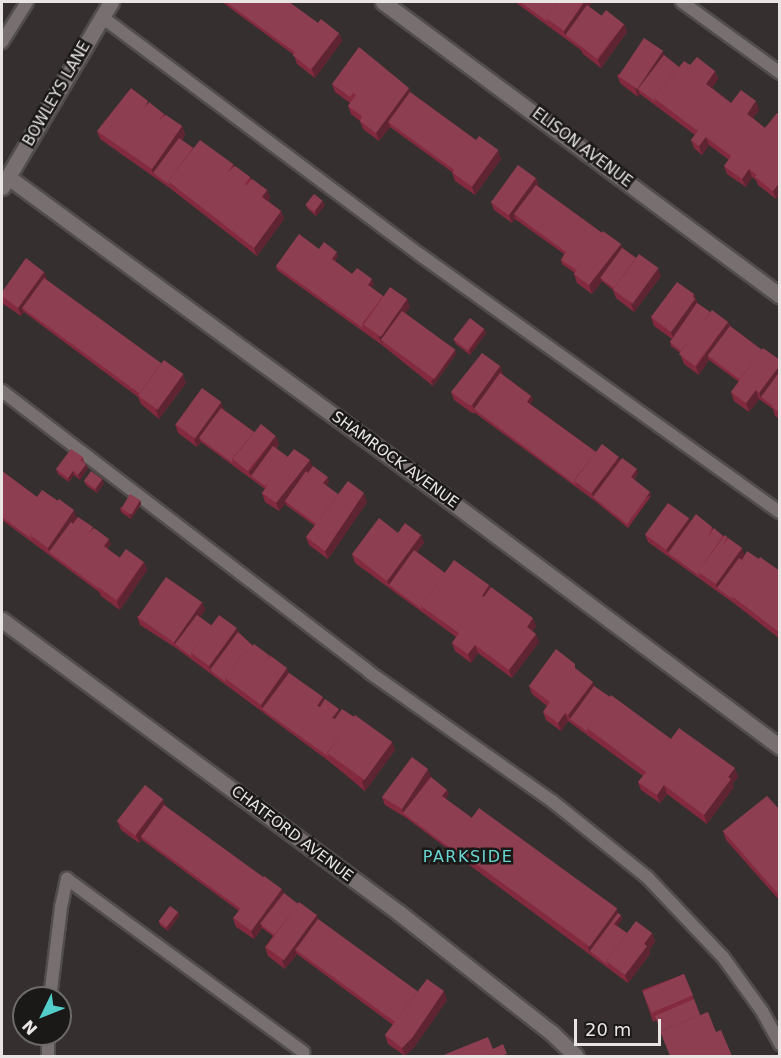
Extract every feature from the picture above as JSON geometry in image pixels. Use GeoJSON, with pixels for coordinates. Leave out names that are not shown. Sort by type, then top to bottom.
{"type":"FeatureCollection","features":[{"type":"Feature","properties":{"kind":"street","name":"BOWLEYS LANE"},"geometry":{"type":"LineString","coordinates":[[5,182],[111,2]]}},
{"type":"Feature","properties":{"kind":"street","name":"ELISON AVENUE"},"geometry":{"type":"LineString","coordinates":[[382,2],[780,296]]}},
{"type":"Feature","properties":{"kind":"street","name":"SHAMROCK AVENUE"},"geometry":{"type":"LineString","coordinates":[[5,182],[430,486],[780,747]]}},
{"type":"Feature","properties":{"kind":"street","name":"CHATFORD AVENUE"},"geometry":{"type":"LineString","coordinates":[[2,620],[398,912],[552,1033],[576,1056]]}},
{"type":"Feature","properties":{"kind":"lane"},"geometry":{"type":"LineString","coordinates":[[2,42],[27,2]]}},
{"type":"Feature","properties":{"kind":"lane"},"geometry":{"type":"LineString","coordinates":[[682,2],[780,74]]}},
{"type":"Feature","properties":{"kind":"lane"},"geometry":{"type":"LineString","coordinates":[[102,17],[419,254],[780,512]]}},
{"type":"Feature","properties":{"kind":"lane"},"geometry":{"type":"LineString","coordinates":[[2,391],[369,672],[552,801],[647,877],[723,957],[762,1011],[780,1044]]}},
{"type":"Feature","properties":{"kind":"lane"},"geometry":{"type":"LineString","coordinates":[[51,986],[60,907],[67,879],[305,1054]]}},
{"type":"Feature","properties":{"kind":"lane"},"geometry":{"type":"LineString","coordinates":[[289,1056],[305,1054]]}},
{"type":"Feature","properties":{"kind":"building"},"geometry":{"type":"Polygon","coordinates":[[[226,2],[289,2],[318,23],[296,53],[226,2]]]}},
{"type":"Feature","properties":{"kind":"building"},"geometry":{"type":"Polygon","coordinates":[[[520,2],[558,2],[546,18],[548,22],[520,2]]]}},
{"type":"Feature","properties":{"kind":"building"},"geometry":{"type":"Polygon","coordinates":[[[558,2],[584,2],[564,31],[546,18],[558,2]]]}},
{"type":"Feature","properties":{"kind":"building"},"geometry":{"type":"Polygon","coordinates":[[[587,5],[602,16],[581,46],[565,35],[587,5]]]}},
{"type":"Feature","properties":{"kind":"building"},"geometry":{"type":"Polygon","coordinates":[[[606,10],[624,24],[597,59],[579,45],[606,10]]]}},
{"type":"Feature","properties":{"kind":"building"},"geometry":{"type":"Polygon","coordinates":[[[321,19],[339,33],[311,69],[293,55],[321,19]]]}},
{"type":"Feature","properties":{"kind":"building"},"geometry":{"type":"Polygon","coordinates":[[[644,38],[663,51],[637,89],[618,76],[644,38]]]}},
{"type":"Feature","properties":{"kind":"building"},"geometry":{"type":"Polygon","coordinates":[[[359,47],[409,88],[376,133],[360,121],[362,116],[348,106],[356,95],[353,93],[350,97],[332,84],[359,47]]]}},
{"type":"Feature","properties":{"kind":"building"},"geometry":{"type":"Polygon","coordinates":[[[664,55],[679,67],[654,98],[656,102],[638,89],[664,55]]]}},
{"type":"Feature","properties":{"kind":"building"},"geometry":{"type":"Polygon","coordinates":[[[697,57],[715,71],[706,84],[731,103],[741,90],[756,101],[747,114],[765,128],[777,113],[780,115],[780,182],[773,191],[755,177],[757,175],[749,169],[742,179],[724,166],[731,156],[706,137],[699,146],[691,140],[698,131],[654,98],[684,61],[690,65],[697,57]]]}},
{"type":"Feature","properties":{"kind":"building"},"geometry":{"type":"Polygon","coordinates":[[[131,88],[148,101],[144,109],[149,102],[164,114],[159,120],[166,115],[182,126],[152,169],[97,131],[131,88]]]}},
{"type":"Feature","properties":{"kind":"building"},"geometry":{"type":"Polygon","coordinates":[[[410,92],[476,140],[455,170],[388,122],[410,92]]]}},
{"type":"Feature","properties":{"kind":"building"},"geometry":{"type":"Polygon","coordinates":[[[479,136],[498,150],[472,187],[453,172],[479,136]]]}},
{"type":"Feature","properties":{"kind":"building"},"geometry":{"type":"Polygon","coordinates":[[[179,138],[193,148],[168,181],[170,185],[153,173],[179,138]]]}},
{"type":"Feature","properties":{"kind":"building"},"geometry":{"type":"Polygon","coordinates":[[[200,140],[233,164],[228,172],[235,166],[250,177],[245,184],[247,185],[252,179],[267,190],[262,197],[281,211],[254,248],[168,181],[200,140]]]}},
{"type":"Feature","properties":{"kind":"building"},"geometry":{"type":"Polygon","coordinates":[[[518,165],[536,178],[509,215],[491,202],[518,165]]]}},
{"type":"Feature","properties":{"kind":"building"},"geometry":{"type":"Polygon","coordinates":[[[536,185],[602,233],[577,270],[561,260],[566,252],[514,214],[536,185]]]}},
{"type":"Feature","properties":{"kind":"building"},"geometry":{"type":"Polygon","coordinates":[[[314,194],[323,201],[314,212],[305,205],[314,194]]]}},
{"type":"Feature","properties":{"kind":"building"},"geometry":{"type":"Polygon","coordinates":[[[603,231],[621,244],[589,285],[574,274],[603,231]]]}},
{"type":"Feature","properties":{"kind":"building"},"geometry":{"type":"Polygon","coordinates":[[[299,234],[319,249],[324,242],[337,252],[332,259],[352,274],[357,268],[372,279],[368,285],[383,296],[362,324],[363,328],[276,266],[299,234]]]}},
{"type":"Feature","properties":{"kind":"building"},"geometry":{"type":"Polygon","coordinates":[[[622,248],[636,258],[614,288],[600,278],[622,248]]]}},
{"type":"Feature","properties":{"kind":"building"},"geometry":{"type":"Polygon","coordinates":[[[639,254],[658,268],[633,304],[613,290],[639,254]]]}},
{"type":"Feature","properties":{"kind":"building"},"geometry":{"type":"Polygon","coordinates":[[[26,258],[44,272],[18,308],[2,296],[2,292],[26,258]]]}},
{"type":"Feature","properties":{"kind":"building"},"geometry":{"type":"Polygon","coordinates":[[[44,278],[161,363],[140,393],[22,308],[44,278]]]}},
{"type":"Feature","properties":{"kind":"building"},"geometry":{"type":"Polygon","coordinates":[[[677,282],[694,294],[695,299],[671,332],[651,317],[677,282]]]}},
{"type":"Feature","properties":{"kind":"building"},"geometry":{"type":"Polygon","coordinates":[[[390,287],[407,299],[381,337],[364,325],[390,287]]]}},
{"type":"Feature","properties":{"kind":"building"},"geometry":{"type":"Polygon","coordinates":[[[697,303],[710,312],[681,351],[670,342],[697,303]]]}},
{"type":"Feature","properties":{"kind":"building"},"geometry":{"type":"Polygon","coordinates":[[[712,310],[728,322],[695,366],[679,354],[712,310]]]}},
{"type":"Feature","properties":{"kind":"building"},"geometry":{"type":"Polygon","coordinates":[[[402,311],[455,350],[434,379],[381,340],[402,311]]]}},
{"type":"Feature","properties":{"kind":"building"},"geometry":{"type":"Polygon","coordinates":[[[470,318],[484,329],[468,350],[453,339],[470,318]]]}},
{"type":"Feature","properties":{"kind":"building"},"geometry":{"type":"Polygon","coordinates":[[[730,326],[762,350],[740,380],[708,356],[730,326]]]}},
{"type":"Feature","properties":{"kind":"building"},"geometry":{"type":"Polygon","coordinates":[[[763,348],[780,360],[780,365],[759,393],[756,390],[746,403],[731,392],[763,348]]]}},
{"type":"Feature","properties":{"kind":"building"},"geometry":{"type":"Polygon","coordinates":[[[482,353],[500,366],[472,405],[469,405],[451,392],[482,353]]]}},
{"type":"Feature","properties":{"kind":"building"},"geometry":{"type":"Polygon","coordinates":[[[164,360],[183,374],[158,410],[138,396],[164,360]]]}},
{"type":"Feature","properties":{"kind":"building"},"geometry":{"type":"Polygon","coordinates":[[[780,371],[780,398],[773,406],[761,397],[780,371]]]}},
{"type":"Feature","properties":{"kind":"building"},"geometry":{"type":"Polygon","coordinates":[[[500,373],[531,396],[527,402],[596,452],[574,480],[575,484],[474,409],[500,373]]]}},
{"type":"Feature","properties":{"kind":"building"},"geometry":{"type":"Polygon","coordinates":[[[202,388],[221,402],[195,439],[176,424],[202,388]]]}},
{"type":"Feature","properties":{"kind":"building"},"geometry":{"type":"Polygon","coordinates":[[[780,398],[780,413],[772,407],[780,398]]]}},
{"type":"Feature","properties":{"kind":"building"},"geometry":{"type":"Polygon","coordinates":[[[221,408],[254,432],[232,459],[233,463],[199,438],[221,408]]]}},
{"type":"Feature","properties":{"kind":"building"},"geometry":{"type":"Polygon","coordinates":[[[261,424],[276,436],[247,471],[233,459],[261,424]]]}},
{"type":"Feature","properties":{"kind":"building"},"geometry":{"type":"Polygon","coordinates":[[[602,444],[619,457],[591,493],[574,481],[602,444]]]}},
{"type":"Feature","properties":{"kind":"building"},"geometry":{"type":"Polygon","coordinates":[[[273,446],[288,457],[266,484],[267,487],[251,476],[273,446]]]}},
{"type":"Feature","properties":{"kind":"building"},"geometry":{"type":"Polygon","coordinates":[[[71,449],[83,457],[80,460],[86,464],[78,475],[73,471],[68,478],[56,469],[71,449]]]}},
{"type":"Feature","properties":{"kind":"building"},"geometry":{"type":"Polygon","coordinates":[[[294,449],[310,460],[276,503],[262,493],[268,485],[266,484],[294,449]]]}},
{"type":"Feature","properties":{"kind":"building"},"geometry":{"type":"Polygon","coordinates":[[[622,458],[637,469],[631,477],[650,492],[627,524],[593,497],[622,458]]]}},
{"type":"Feature","properties":{"kind":"building"},"geometry":{"type":"Polygon","coordinates":[[[313,466],[328,477],[323,483],[338,494],[316,524],[285,501],[306,471],[308,473],[313,466]]]}},
{"type":"Feature","properties":{"kind":"building"},"geometry":{"type":"Polygon","coordinates":[[[2,471],[37,497],[42,490],[58,501],[30,535],[32,539],[2,517],[2,471]]]}},
{"type":"Feature","properties":{"kind":"building"},"geometry":{"type":"Polygon","coordinates":[[[91,471],[102,479],[95,489],[84,481],[91,471]]]}},
{"type":"Feature","properties":{"kind":"building"},"geometry":{"type":"Polygon","coordinates":[[[348,481],[364,493],[325,551],[306,537],[348,481]]]}},
{"type":"Feature","properties":{"kind":"building"},"geometry":{"type":"Polygon","coordinates":[[[130,494],[140,500],[132,515],[121,509],[130,494]]]}},
{"type":"Feature","properties":{"kind":"building"},"geometry":{"type":"Polygon","coordinates":[[[59,499],[74,510],[48,548],[30,535],[59,499]]]}},
{"type":"Feature","properties":{"kind":"building"},"geometry":{"type":"Polygon","coordinates":[[[668,503],[689,518],[666,550],[645,535],[668,503]]]}},
{"type":"Feature","properties":{"kind":"building"},"geometry":{"type":"Polygon","coordinates":[[[696,514],[712,527],[708,537],[714,528],[723,536],[698,572],[700,576],[668,553],[696,514]]]}},
{"type":"Feature","properties":{"kind":"building"},"geometry":{"type":"Polygon","coordinates":[[[78,517],[93,527],[88,534],[94,528],[109,539],[104,546],[120,558],[98,588],[49,552],[71,522],[73,524],[78,517]]]}},
{"type":"Feature","properties":{"kind":"building"},"geometry":{"type":"Polygon","coordinates":[[[379,518],[398,533],[405,523],[421,535],[387,581],[352,554],[379,518]]]}},
{"type":"Feature","properties":{"kind":"building"},"geometry":{"type":"Polygon","coordinates":[[[725,535],[727,537],[723,545],[728,538],[742,548],[716,584],[698,572],[725,535]]]}},
{"type":"Feature","properties":{"kind":"building"},"geometry":{"type":"Polygon","coordinates":[[[126,549],[144,562],[116,600],[98,587],[126,549]]]}},
{"type":"Feature","properties":{"kind":"building"},"geometry":{"type":"Polygon","coordinates":[[[414,550],[445,573],[421,606],[423,610],[389,585],[414,550]]]}},
{"type":"Feature","properties":{"kind":"building"},"geometry":{"type":"Polygon","coordinates":[[[747,551],[759,559],[732,596],[734,600],[717,588],[739,558],[742,560],[747,551]]]}},
{"type":"Feature","properties":{"kind":"building"},"geometry":{"type":"Polygon","coordinates":[[[760,557],[780,571],[780,633],[732,596],[760,557]]]}},
{"type":"Feature","properties":{"kind":"building"},"geometry":{"type":"Polygon","coordinates":[[[454,560],[489,585],[482,596],[484,597],[491,587],[533,618],[527,627],[536,634],[509,670],[475,645],[468,654],[452,643],[459,633],[421,606],[454,560]]]}},
{"type":"Feature","properties":{"kind":"building"},"geometry":{"type":"Polygon","coordinates":[[[166,577],[202,602],[174,642],[138,617],[166,577]]]}},
{"type":"Feature","properties":{"kind":"building"},"geometry":{"type":"Polygon","coordinates":[[[197,615],[212,626],[191,653],[192,657],[175,644],[197,615]]]}},
{"type":"Feature","properties":{"kind":"building"},"geometry":{"type":"Polygon","coordinates":[[[219,615],[237,628],[209,666],[191,653],[219,615]]]}},
{"type":"Feature","properties":{"kind":"building"},"geometry":{"type":"Polygon","coordinates":[[[238,632],[253,646],[248,652],[245,651],[225,678],[226,682],[210,670],[238,632]]]}},
{"type":"Feature","properties":{"kind":"building"},"geometry":{"type":"Polygon","coordinates":[[[254,644],[270,656],[264,663],[271,656],[287,668],[261,705],[225,678],[245,651],[248,652],[254,644]]]}},
{"type":"Feature","properties":{"kind":"building"},"geometry":{"type":"Polygon","coordinates":[[[556,649],[593,682],[568,715],[565,713],[558,723],[543,712],[550,702],[529,686],[556,649]]]}},
{"type":"Feature","properties":{"kind":"building"},"geometry":{"type":"Polygon","coordinates":[[[289,673],[323,697],[317,706],[320,707],[325,699],[339,709],[332,718],[335,719],[342,709],[354,717],[327,753],[329,757],[262,709],[289,673]]]}},
{"type":"Feature","properties":{"kind":"building"},"geometry":{"type":"Polygon","coordinates":[[[594,686],[610,697],[587,728],[588,732],[570,719],[594,686]]]}},
{"type":"Feature","properties":{"kind":"building"},"geometry":{"type":"Polygon","coordinates":[[[611,695],[671,739],[679,728],[735,768],[728,777],[731,779],[704,815],[664,785],[657,795],[638,782],[646,772],[587,728],[611,695]]]}},
{"type":"Feature","properties":{"kind":"building"},"geometry":{"type":"Polygon","coordinates":[[[355,715],[392,742],[365,780],[327,753],[355,715]]]}},
{"type":"Feature","properties":{"kind":"building"},"geometry":{"type":"Polygon","coordinates":[[[412,757],[428,769],[402,809],[382,797],[412,757]]]}},
{"type":"Feature","properties":{"kind":"building"},"geometry":{"type":"Polygon","coordinates":[[[431,777],[447,790],[442,796],[472,818],[452,846],[453,850],[403,813],[431,777]]]}},
{"type":"Feature","properties":{"kind":"building"},"geometry":{"type":"Polygon","coordinates":[[[145,785],[163,799],[135,835],[117,821],[145,785]]]}},
{"type":"Feature","properties":{"kind":"building"},"geometry":{"type":"Polygon","coordinates":[[[767,796],[780,810],[780,896],[723,831],[767,796]]]}},
{"type":"Feature","properties":{"kind":"building"},"geometry":{"type":"Polygon","coordinates":[[[164,805],[264,877],[241,909],[141,837],[164,805]]]}},
{"type":"Feature","properties":{"kind":"building"},"geometry":{"type":"Polygon","coordinates":[[[479,808],[617,909],[590,947],[451,846],[479,808]]]}},
{"type":"Feature","properties":{"kind":"building"},"geometry":{"type":"Polygon","coordinates":[[[264,876],[282,889],[251,931],[233,918],[264,876]]]}},
{"type":"Feature","properties":{"kind":"building"},"geometry":{"type":"Polygon","coordinates":[[[284,893],[298,904],[274,935],[260,924],[284,893]]]}},
{"type":"Feature","properties":{"kind":"building"},"geometry":{"type":"Polygon","coordinates":[[[299,902],[317,915],[284,960],[266,947],[299,902]]]}},
{"type":"Feature","properties":{"kind":"building"},"geometry":{"type":"Polygon","coordinates":[[[170,906],[178,912],[167,927],[159,921],[170,906]]]}},
{"type":"Feature","properties":{"kind":"building"},"geometry":{"type":"Polygon","coordinates":[[[618,913],[621,915],[614,924],[627,933],[606,961],[608,965],[590,951],[618,913]]]}},
{"type":"Feature","properties":{"kind":"building"},"geometry":{"type":"Polygon","coordinates":[[[318,919],[418,991],[395,1022],[296,950],[318,919]]]}},
{"type":"Feature","properties":{"kind":"building"},"geometry":{"type":"Polygon","coordinates":[[[636,921],[652,933],[644,944],[647,946],[625,975],[606,961],[636,921]]]}},
{"type":"Feature","properties":{"kind":"building"},"geometry":{"type":"Polygon","coordinates":[[[684,974],[693,995],[652,1013],[643,992],[684,974]]]}},
{"type":"Feature","properties":{"kind":"building"},"geometry":{"type":"Polygon","coordinates":[[[427,979],[444,991],[412,1038],[402,1048],[385,1035],[427,979]]]}},
{"type":"Feature","properties":{"kind":"building"},"geometry":{"type":"Polygon","coordinates":[[[694,999],[700,1015],[660,1031],[655,1016],[694,999]]]}},
{"type":"Feature","properties":{"kind":"building"},"geometry":{"type":"Polygon","coordinates":[[[708,1012],[716,1032],[721,1030],[732,1056],[670,1056],[660,1031],[708,1012]]]}},
{"type":"Feature","properties":{"kind":"building"},"geometry":{"type":"Polygon","coordinates":[[[488,1037],[493,1049],[503,1044],[507,1054],[441,1056],[488,1037]]]}},
{"type":"Feature","properties":{"kind":"district","name":"PARKSIDE"},"geometry":{"type":"Point","coordinates":[468,857]}}]}
